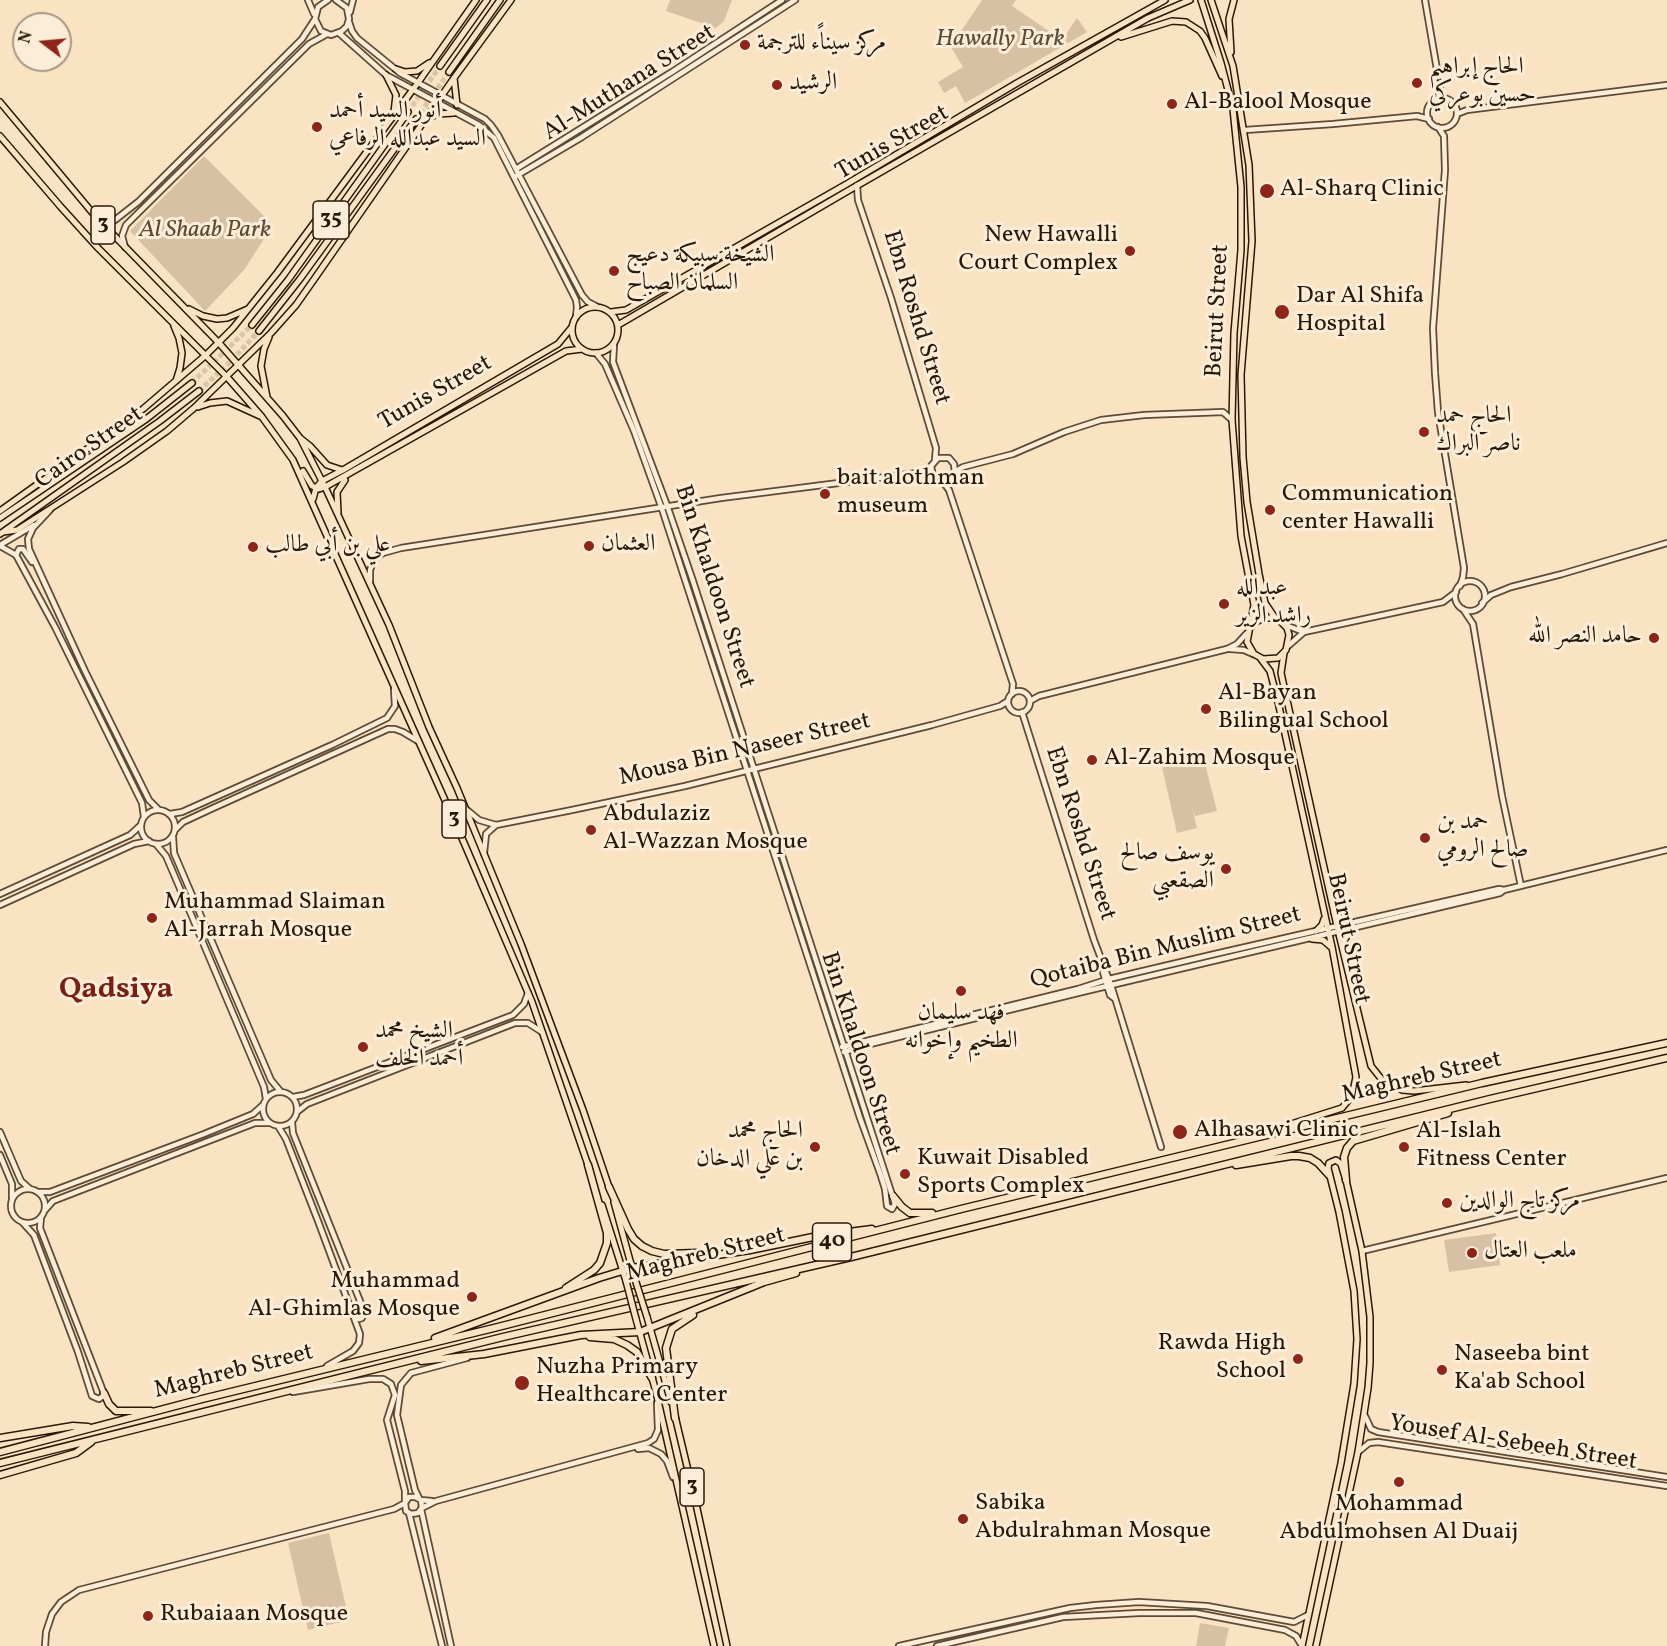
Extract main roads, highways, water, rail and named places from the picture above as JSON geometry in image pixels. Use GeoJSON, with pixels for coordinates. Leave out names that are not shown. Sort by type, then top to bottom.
{"type":"FeatureCollection","features":[{"type":"Feature","properties":{"kind":"highway","name":"Maghreb Street"},"geometry":{"type":"LineString","coordinates":[[0,1452],[1226,1144],[1482,1083],[1667,1043]]}},
{"type":"Feature","properties":{"kind":"highway","name":"Maghreb Street"},"geometry":{"type":"LineString","coordinates":[[0,1463],[503,1337],[851,1257],[1490,1099],[1667,1058]]}},
{"type":"Feature","properties":{"kind":"highway"},"geometry":{"type":"LineString","coordinates":[[1346,1180],[1344,1157],[1353,1141],[1476,1106],[1490,1099]]}},
{"type":"Feature","properties":{"kind":"highway"},"geometry":{"type":"LineString","coordinates":[[1197,1171],[1291,1156],[1310,1158],[1329,1175]]}},
{"type":"Feature","properties":{"kind":"highway"},"geometry":{"type":"LineString","coordinates":[[556,1294],[594,1270],[600,1263],[607,1243],[607,1233],[588,1165]]}},
{"type":"Feature","properties":{"kind":"highway"},"geometry":{"type":"LineString","coordinates":[[609,1186],[634,1239],[646,1248],[664,1254],[750,1250],[818,1236],[891,1228]]}},
{"type":"Feature","properties":{"kind":"highway"},"geometry":{"type":"LineString","coordinates":[[893,1196],[910,1213],[928,1214],[957,1210]]}},
{"type":"Feature","properties":{"kind":"highway"},"geometry":{"type":"LineString","coordinates":[[415,1346],[632,1268],[725,1252]]}},
{"type":"Feature","properties":{"kind":"highway"},"geometry":{"type":"LineString","coordinates":[[398,1364],[484,1354],[571,1336],[640,1332],[764,1282],[834,1264],[851,1257]]}},
{"type":"Feature","properties":{"kind":"highway"},"geometry":{"type":"LineString","coordinates":[[675,1418],[667,1359],[668,1338],[672,1329],[681,1321],[720,1299]]}},
{"type":"Feature","properties":{"kind":"highway"},"geometry":{"type":"LineString","coordinates":[[571,1336],[606,1338],[624,1343],[637,1352],[652,1378]]}},
{"type":"Feature","properties":{"kind":"highway"},"geometry":{"type":"LineString","coordinates":[[104,1393],[109,1404],[116,1411],[140,1409],[154,1412]]}},
{"type":"Feature","properties":{"kind":"highway"},"geometry":{"type":"LineString","coordinates":[[0,1438],[73,1426],[91,1428]]}},
{"type":"Feature","properties":{"kind":"highway"},"geometry":{"type":"LineString","coordinates":[[0,1475],[75,1453],[93,1440]]}},
{"type":"Feature","properties":{"kind":"main road"},"geometry":{"type":"LineString","coordinates":[[0,511],[143,409],[219,343],[250,309],[415,87],[476,0]]}},
{"type":"Feature","properties":{"kind":"main road"},"geometry":{"type":"LineString","coordinates":[[440,66],[487,0]]}},
{"type":"Feature","properties":{"kind":"main road"},"geometry":{"type":"LineString","coordinates":[[449,72],[500,0]]}},
{"type":"Feature","properties":{"kind":"main road"},"geometry":{"type":"LineString","coordinates":[[2,533],[17,530],[132,456],[194,408],[271,333],[309,287],[436,103],[511,0]]}},
{"type":"Feature","properties":{"kind":"main road","name":"Tunis Street"},"geometry":{"type":"LineString","coordinates":[[611,312],[626,310],[845,185],[1017,83],[1165,0]]}},
{"type":"Feature","properties":{"kind":"main road","name":"Tunis Street"},"geometry":{"type":"LineString","coordinates":[[618,326],[857,185],[1148,18],[1190,0]]}},
{"type":"Feature","properties":{"kind":"main road","name":"Beirut Street"},"geometry":{"type":"LineString","coordinates":[[1201,0],[1230,97],[1235,127],[1242,216],[1234,333],[1232,420],[1241,536],[1254,605],[1249,630]]}},
{"type":"Feature","properties":{"kind":"main road","name":"Beirut Street"},"geometry":{"type":"LineString","coordinates":[[1211,0],[1233,66],[1250,172],[1252,231],[1241,363],[1243,457],[1252,532],[1265,603],[1276,619]]}},
{"type":"Feature","properties":{"kind":"main road"},"geometry":{"type":"LineString","coordinates":[[1233,66],[1229,19],[1234,0]]}},
{"type":"Feature","properties":{"kind":"main road"},"geometry":{"type":"LineString","coordinates":[[1111,41],[1173,21],[1191,25],[1200,31],[1210,46],[1230,97]]}},
{"type":"Feature","properties":{"kind":"main road"},"geometry":{"type":"LineString","coordinates":[[1069,55],[1073,57],[1071,62]]}},
{"type":"Feature","properties":{"kind":"main road"},"geometry":{"type":"LineString","coordinates":[[396,69],[405,72],[417,71],[435,58]]}},
{"type":"Feature","properties":{"kind":"main road"},"geometry":{"type":"LineString","coordinates":[[386,75],[396,95],[394,115]]}},
{"type":"Feature","properties":{"kind":"main road"},"geometry":{"type":"LineString","coordinates":[[454,78],[457,105]]}},
{"type":"Feature","properties":{"kind":"main road","name":"3"},"geometry":{"type":"LineString","coordinates":[[0,102],[96,217],[219,343],[268,399],[300,438],[322,481],[397,645],[429,727],[465,808],[521,944],[583,1110],[609,1186],[675,1418],[727,1646]]}},
{"type":"Feature","properties":{"kind":"main road","name":"35"},"geometry":{"type":"LineString","coordinates":[[252,325],[288,280],[408,112]]}},
{"type":"Feature","properties":{"kind":"main road"},"geometry":{"type":"LineString","coordinates":[[426,118],[438,114],[454,113]]}},
{"type":"Feature","properties":{"kind":"main road","name":"35"},"geometry":{"type":"LineString","coordinates":[[259,331],[300,279],[416,119]]}},
{"type":"Feature","properties":{"kind":"main road","name":"3"},"geometry":{"type":"LineString","coordinates":[[0,136],[60,206],[167,318],[206,355],[262,417],[293,460],[314,504],[465,845],[543,1033],[626,1281],[657,1397],[714,1646]]}},
{"type":"Feature","properties":{"kind":"main road"},"geometry":{"type":"LineString","coordinates":[[652,294],[648,300],[650,304],[655,304]]}},
{"type":"Feature","properties":{"kind":"main road"},"geometry":{"type":"LineString","coordinates":[[181,303],[199,314],[217,319],[250,309]]}},
{"type":"Feature","properties":{"kind":"main road"},"geometry":{"type":"LineString","coordinates":[[596,306],[611,312],[618,326],[618,336],[614,344],[607,350],[596,353],[582,349],[574,340],[572,327],[576,317],[583,310],[596,306]]}},
{"type":"Feature","properties":{"kind":"main road"},"geometry":{"type":"LineString","coordinates":[[167,318],[176,330],[181,345],[182,360],[175,382]]}},
{"type":"Feature","properties":{"kind":"main road","name":"Tunis Street"},"geometry":{"type":"LineString","coordinates":[[316,488],[322,481],[552,347],[562,340],[572,327]]}},
{"type":"Feature","properties":{"kind":"main road"},"geometry":{"type":"LineString","coordinates":[[268,399],[261,366],[264,349],[271,333]]}},
{"type":"Feature","properties":{"kind":"main road"},"geometry":{"type":"LineString","coordinates":[[1234,333],[1243,334]]}},
{"type":"Feature","properties":{"kind":"main road"},"geometry":{"type":"LineString","coordinates":[[552,347],[557,352],[552,359]]}},
{"type":"Feature","properties":{"kind":"main road","name":"Tunis Street"},"geometry":{"type":"LineString","coordinates":[[316,488],[325,488],[348,476],[569,350],[582,349]]}},
{"type":"Feature","properties":{"kind":"main road"},"geometry":{"type":"LineString","coordinates":[[1233,363],[1237,365],[1241,363]]}},
{"type":"Feature","properties":{"kind":"main road"},"geometry":{"type":"LineString","coordinates":[[1233,376],[1236,373],[1241,375]]}},
{"type":"Feature","properties":{"kind":"main road","name":"Cairo Street"},"geometry":{"type":"LineString","coordinates":[[0,518],[145,420],[192,383]]}},
{"type":"Feature","properties":{"kind":"main road","name":"Cairo Street"},"geometry":{"type":"LineString","coordinates":[[2,533],[160,422],[199,391]]}},
{"type":"Feature","properties":{"kind":"main road"},"geometry":{"type":"LineString","coordinates":[[194,408],[227,401],[262,417]]}},
{"type":"Feature","properties":{"kind":"main road"},"geometry":{"type":"LineString","coordinates":[[407,441],[404,436],[414,428]]}},
{"type":"Feature","properties":{"kind":"main road"},"geometry":{"type":"LineString","coordinates":[[300,438],[327,465],[343,470]]}},
{"type":"Feature","properties":{"kind":"main road"},"geometry":{"type":"LineString","coordinates":[[293,460],[316,488],[314,504]]}},
{"type":"Feature","properties":{"kind":"main road"},"geometry":{"type":"LineString","coordinates":[[339,519],[337,492],[348,476]]}},
{"type":"Feature","properties":{"kind":"main road"},"geometry":{"type":"LineString","coordinates":[[1241,536],[1248,538],[1252,532]]}},
{"type":"Feature","properties":{"kind":"main road"},"geometry":{"type":"LineString","coordinates":[[1243,551],[1248,546],[1255,549]]}},
{"type":"Feature","properties":{"kind":"main road"},"geometry":{"type":"LineString","coordinates":[[1263,618],[1276,619],[1285,625],[1289,635],[1288,646],[1284,653],[1271,660],[1260,658],[1248,646],[1249,630],[1263,618]]}},
{"type":"Feature","properties":{"kind":"main road","name":"Beirut Street"},"geometry":{"type":"LineString","coordinates":[[1284,653],[1281,670],[1295,736],[1334,913],[1373,1069],[1392,1087],[1410,1091],[1482,1083]]}},
{"type":"Feature","properties":{"kind":"main road","name":"Beirut Street"},"geometry":{"type":"LineString","coordinates":[[1226,1144],[1333,1112],[1345,1106],[1355,1085],[1356,1068],[1297,787],[1270,670],[1260,658]]}},
{"type":"Feature","properties":{"kind":"main road"},"geometry":{"type":"LineString","coordinates":[[1278,702],[1284,701],[1295,736]]}},
{"type":"Feature","properties":{"kind":"main road"},"geometry":{"type":"LineString","coordinates":[[1297,787],[1302,788],[1306,785]]}},
{"type":"Feature","properties":{"kind":"main road"},"geometry":{"type":"LineString","coordinates":[[1334,913],[1346,922],[1353,922]]}},
{"type":"Feature","properties":{"kind":"main road"},"geometry":{"type":"LineString","coordinates":[[1316,931],[1322,925],[1325,914]]}},
{"type":"Feature","properties":{"kind":"main road"},"geometry":{"type":"LineString","coordinates":[[1343,951],[1345,939],[1352,929]]}},
{"type":"Feature","properties":{"kind":"main road"},"geometry":{"type":"LineString","coordinates":[[1312,939],[1325,940],[1332,947]]}},
{"type":"Feature","properties":{"kind":"main road"},"geometry":{"type":"LineString","coordinates":[[1302,1646],[1341,1462],[1354,1384],[1357,1340],[1354,1291],[1340,1212],[1329,1175],[1329,1163],[1336,1160],[1341,1164],[1346,1180],[1362,1251],[1370,1317],[1370,1341],[1365,1415],[1316,1646]]}},
{"type":"Feature","properties":{"kind":"main road"},"geometry":{"type":"LineString","coordinates":[[1357,1340],[1358,1344],[1363,1346],[1368,1345],[1370,1341]]}},
{"type":"Feature","properties":{"kind":"main road"},"geometry":{"type":"LineString","coordinates":[[1354,1384],[1361,1382],[1368,1388]]}},
{"type":"Feature","properties":{"kind":"tunnel"},"geometry":{"type":"LineString","coordinates":[[408,112],[440,66]]}},
{"type":"Feature","properties":{"kind":"tunnel"},"geometry":{"type":"LineString","coordinates":[[416,119],[449,72]]}},
{"type":"Feature","properties":{"kind":"tunnel"},"geometry":{"type":"LineString","coordinates":[[192,383],[252,325]]}},
{"type":"Feature","properties":{"kind":"tunnel"},"geometry":{"type":"LineString","coordinates":[[199,391],[259,331]]}},
{"type":"Feature","properties":{"kind":"place","name":"مركز سيناًء للترجمة"},"geometry":{"type":"Point","coordinates":[745,45]}},
{"type":"Feature","properties":{"kind":"place","name":"الحاج إبراهيم حسين بوعركي"},"geometry":{"type":"Point","coordinates":[1417,83]}},
{"type":"Feature","properties":{"kind":"place","name":"الرشيد"},"geometry":{"type":"Point","coordinates":[777,85]}},
{"type":"Feature","properties":{"kind":"place","name":"Al-Balool Mosque"},"geometry":{"type":"Point","coordinates":[1172,104]}},
{"type":"Feature","properties":{"kind":"place","name":"أنور السيد أحمد السيد عبدالله الرفاعي"},"geometry":{"type":"Point","coordinates":[317,127]}},
{"type":"Feature","properties":{"kind":"place","name":"Al-Sharq Clinic"},"geometry":{"type":"Point","coordinates":[1267,191]}},
{"type":"Feature","properties":{"kind":"place","name":"New Hawalli Court Complex"},"geometry":{"type":"Point","coordinates":[1130,251]}},
{"type":"Feature","properties":{"kind":"place","name":"الشيخة سبيكة دعيج السلمان الصباح"},"geometry":{"type":"Point","coordinates":[614,271]}},
{"type":"Feature","properties":{"kind":"place","name":"Dar Al Shifa Hospital"},"geometry":{"type":"Point","coordinates":[1282,312]}},
{"type":"Feature","properties":{"kind":"place","name":"الحاج حمد ناصر البراك"},"geometry":{"type":"Point","coordinates":[1424,432]}},
{"type":"Feature","properties":{"kind":"place","name":"bait alothman museum"},"geometry":{"type":"Point","coordinates":[825,494]}},
{"type":"Feature","properties":{"kind":"place","name":"Communication center Hawalli"},"geometry":{"type":"Point","coordinates":[1270,510]}},
{"type":"Feature","properties":{"kind":"place","name":"العثمان"},"geometry":{"type":"Point","coordinates":[589,546]}},
{"type":"Feature","properties":{"kind":"place","name":"علي بن أبي طالب"},"geometry":{"type":"Point","coordinates":[253,547]}},
{"type":"Feature","properties":{"kind":"place","name":"عبدالله راشد الزير"},"geometry":{"type":"Point","coordinates":[1224,604]}},
{"type":"Feature","properties":{"kind":"place","name":"حامد النصر الله"},"geometry":{"type":"Point","coordinates":[1654,638]}},
{"type":"Feature","properties":{"kind":"place","name":"Al-Bayan Bilingual School"},"geometry":{"type":"Point","coordinates":[1206,709]}},
{"type":"Feature","properties":{"kind":"place","name":"Al-Zahim Mosque"},"geometry":{"type":"Point","coordinates":[1092,760]}},
{"type":"Feature","properties":{"kind":"place","name":"Abdulaziz Al-Wazzan Mosque"},"geometry":{"type":"Point","coordinates":[591,830]}},
{"type":"Feature","properties":{"kind":"place","name":"حمد بن صالح الرومي"},"geometry":{"type":"Point","coordinates":[1425,838]}},
{"type":"Feature","properties":{"kind":"place","name":"يوسف صالح الصقعبي"},"geometry":{"type":"Point","coordinates":[1226,869]}},
{"type":"Feature","properties":{"kind":"place","name":"Muhammad Slaiman Al-Jarrah Mosque"},"geometry":{"type":"Point","coordinates":[152,918]}},
{"type":"Feature","properties":{"kind":"place","name":"فهد سليمان الطخيم وإخوانه"},"geometry":{"type":"Point","coordinates":[961,991]}},
{"type":"Feature","properties":{"kind":"place","name":"الشيخ محمد أحمد الخلف"},"geometry":{"type":"Point","coordinates":[363,1047]}},
{"type":"Feature","properties":{"kind":"place","name":"Alhasawi Clinic"},"geometry":{"type":"Point","coordinates":[1180,1132]}},
{"type":"Feature","properties":{"kind":"place","name":"الحاج محمد بن علي الدخان"},"geometry":{"type":"Point","coordinates":[815,1147]}},
{"type":"Feature","properties":{"kind":"place","name":"Al-Islah Fitness Center"},"geometry":{"type":"Point","coordinates":[1404,1147]}},
{"type":"Feature","properties":{"kind":"place","name":"Kuwait Disabled Sports Complex"},"geometry":{"type":"Point","coordinates":[905,1174]}},
{"type":"Feature","properties":{"kind":"place","name":"مركز تاج الوالدين"},"geometry":{"type":"Point","coordinates":[1447,1203]}},
{"type":"Feature","properties":{"kind":"place","name":"ملعب العتال"},"geometry":{"type":"Point","coordinates":[1472,1253]}},
{"type":"Feature","properties":{"kind":"place","name":"Muhammad Al-Ghimlas Mosque"},"geometry":{"type":"Point","coordinates":[472,1297]}},
{"type":"Feature","properties":{"kind":"place","name":"Rawda High School"},"geometry":{"type":"Point","coordinates":[1298,1359]}},
{"type":"Feature","properties":{"kind":"place","name":"Naseeba bint Ka'ab School"},"geometry":{"type":"Point","coordinates":[1442,1370]}},
{"type":"Feature","properties":{"kind":"place","name":"Nuzha Primary Healthcare Center"},"geometry":{"type":"Point","coordinates":[522,1383]}},
{"type":"Feature","properties":{"kind":"place","name":"Mohammad Abdulmohsen Al Duaij"},"geometry":{"type":"Point","coordinates":[1399,1482]}},
{"type":"Feature","properties":{"kind":"place","name":"Sabika Abdulrahman Mosque"},"geometry":{"type":"Point","coordinates":[963,1519]}},
{"type":"Feature","properties":{"kind":"place","name":"Rubaiaan Mosque"},"geometry":{"type":"Point","coordinates":[148,1616]}},
{"type":"Feature","properties":{"kind":"district","name":"Qadsiya"},"geometry":{"type":"Point","coordinates":[116,991]}},
{"type":"Feature","properties":{"kind":"park label","name":"Hawally Park"},"geometry":{"type":"Point","coordinates":[1000,41]}},
{"type":"Feature","properties":{"kind":"park label","name":"Al Shaab Park"},"geometry":{"type":"Point","coordinates":[205,232]}}]}
